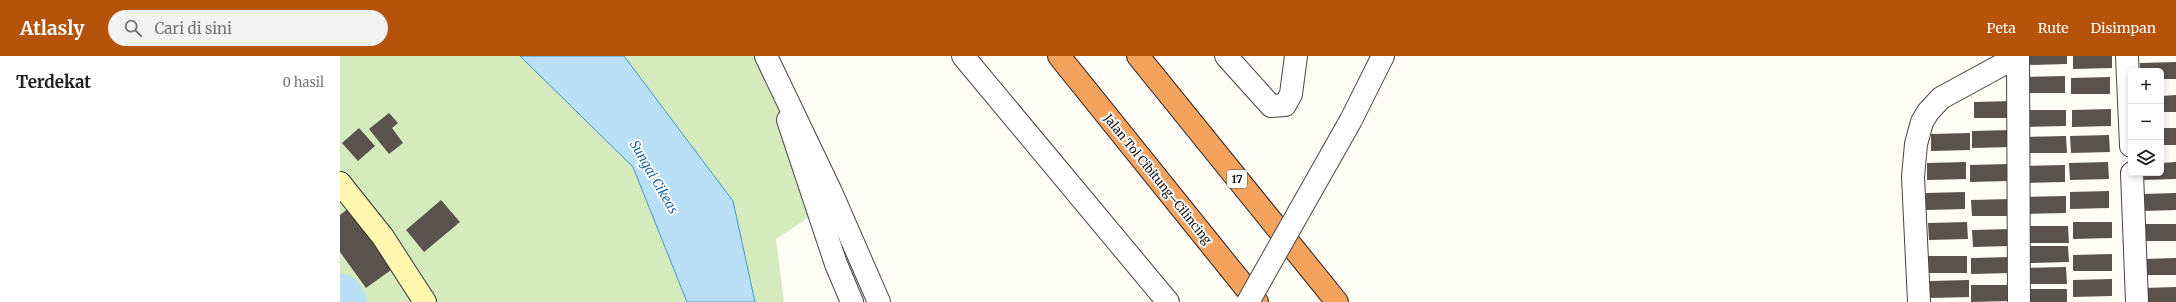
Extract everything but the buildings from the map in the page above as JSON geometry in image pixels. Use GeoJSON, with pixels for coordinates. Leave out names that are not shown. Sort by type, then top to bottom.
{"type":"FeatureCollection","features":[{"type":"Feature","properties":{"kind":"highway","name":"Jalan Tol Cibitung–Cilincing"},"geometry":{"type":"LineString","coordinates":[[1059,56],[1257,302]]}},
{"type":"Feature","properties":{"kind":"highway","name":"17"},"geometry":{"type":"LineString","coordinates":[[1138,56],[1337,302]]}},
{"type":"Feature","properties":{"kind":"main road"},"geometry":{"type":"LineString","coordinates":[[340,183],[382,237],[425,302]]}},
{"type":"Feature","properties":{"kind":"street"},"geometry":{"type":"LineString","coordinates":[[963,56],[1168,302]]}},
{"type":"Feature","properties":{"kind":"street"},"geometry":{"type":"LineString","coordinates":[[1226,56],[1271,106],[1285,105],[1291,94],[1296,56]]}},
{"type":"Feature","properties":{"kind":"street"},"geometry":{"type":"LineString","coordinates":[[1248,302],[1351,120],[1384,56]]}},
{"type":"Feature","properties":{"kind":"street"},"geometry":{"type":"LineString","coordinates":[[1919,302],[1913,177],[1916,144],[1922,122],[1928,112],[1941,98],[2018,56],[2019,302]]}},
{"type":"Feature","properties":{"kind":"street"},"geometry":{"type":"LineString","coordinates":[[2127,56],[2131,140]]}},
{"type":"Feature","properties":{"kind":"street"},"geometry":{"type":"LineString","coordinates":[[768,60],[836,264],[852,302]]}},
{"type":"Feature","properties":{"kind":"street"},"geometry":{"type":"LineString","coordinates":[[768,60],[831,192],[879,302]]}},
{"type":"Feature","properties":{"kind":"street"},"geometry":{"type":"LineString","coordinates":[[2132,176],[2137,302]]}},
{"type":"Feature","properties":{"kind":"green space"},"geometry":{"type":"Polygon","coordinates":[[[340,56],[520,56],[633,167],[687,302],[347,302],[340,292],[340,56]]]}},
{"type":"Feature","properties":{"kind":"green space"},"geometry":{"type":"Polygon","coordinates":[[[624,56],[766,56],[818,211],[776,239],[784,302],[755,302],[733,201],[624,56]]]}},
{"type":"Feature","properties":{"kind":"water","name":"Sungai Cikeas"},"geometry":{"type":"Polygon","coordinates":[[[520,56],[624,56],[733,201],[755,302],[687,302],[633,167],[520,56]]]}},
{"type":"Feature","properties":{"kind":"waterway"},"geometry":{"type":"LineString","coordinates":[[340,296],[344,302]]}}]}
